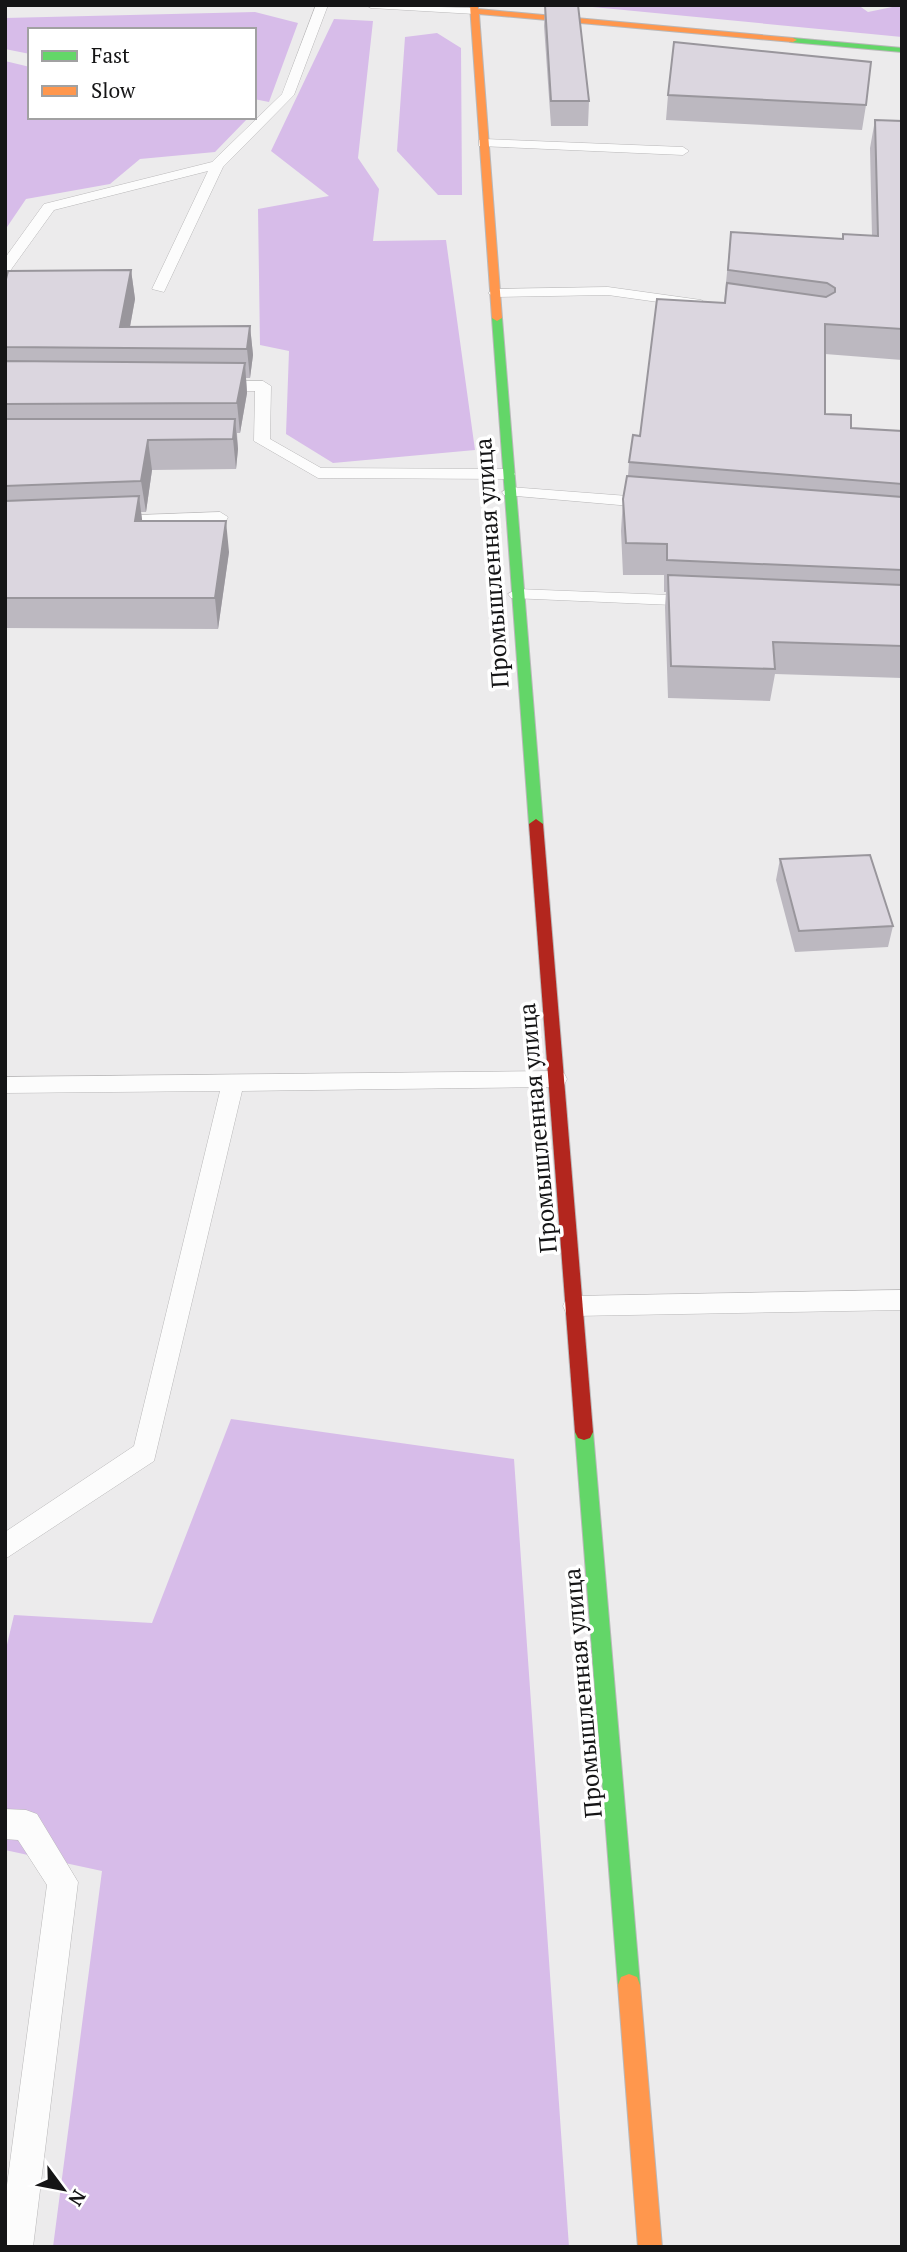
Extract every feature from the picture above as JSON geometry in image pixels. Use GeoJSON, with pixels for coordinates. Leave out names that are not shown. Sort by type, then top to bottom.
{"type":"FeatureCollection","features":[{"type":"Feature","properties":{"kind":"street"},"geometry":{"type":"LineString","coordinates":[[474,8],[902,50]]}},
{"type":"Feature","properties":{"kind":"street","name":"Промышленная улица"},"geometry":{"type":"LineString","coordinates":[[474,8],[517,594],[650,2247]]}},
{"type":"Feature","properties":{"kind":"lane"},"geometry":{"type":"LineString","coordinates":[[159,289],[217,165],[288,95],[323,5]]}},
{"type":"Feature","properties":{"kind":"lane"},"geometry":{"type":"LineString","coordinates":[[371,5],[474,8]]}},
{"type":"Feature","properties":{"kind":"lane"},"geometry":{"type":"LineString","coordinates":[[484,143],[683,150]]}},
{"type":"Feature","properties":{"kind":"lane"},"geometry":{"type":"LineString","coordinates":[[5,268],[49,206],[217,165]]}},
{"type":"Feature","properties":{"kind":"lane"},"geometry":{"type":"LineString","coordinates":[[495,293],[608,291],[715,305]]}},
{"type":"Feature","properties":{"kind":"lane"},"geometry":{"type":"LineString","coordinates":[[195,385],[263,386],[256,441],[318,473],[508,474]]}},
{"type":"Feature","properties":{"kind":"lane"},"geometry":{"type":"LineString","coordinates":[[510,492],[672,504]]}},
{"type":"Feature","properties":{"kind":"lane"},"geometry":{"type":"LineString","coordinates":[[99,521],[220,517]]}},
{"type":"Feature","properties":{"kind":"lane"},"geometry":{"type":"LineString","coordinates":[[517,594],[709,601]]}},
{"type":"Feature","properties":{"kind":"lane"},"geometry":{"type":"LineString","coordinates":[[5,1085],[556,1079]]}},
{"type":"Feature","properties":{"kind":"lane"},"geometry":{"type":"LineString","coordinates":[[5,1547],[145,1453],[233,1082]]}},
{"type":"Feature","properties":{"kind":"lane"},"geometry":{"type":"LineString","coordinates":[[575,1306],[902,1300]]}},
{"type":"Feature","properties":{"kind":"lane"},"geometry":{"type":"LineString","coordinates":[[5,1824],[26,1825],[63,1882],[16,2247]]}},
{"type":"Feature","properties":{"kind":"shaded area"},"geometry":{"type":"Polygon","coordinates":[[[572,5],[858,5],[868,12],[902,5],[902,37],[572,5]]]}},
{"type":"Feature","properties":{"kind":"shaded area"},"geometry":{"type":"Polygon","coordinates":[[[255,12],[298,23],[269,102],[256,99],[256,28],[28,28],[28,54],[5,49],[5,18],[255,12]]]}},
{"type":"Feature","properties":{"kind":"shaded area"},"geometry":{"type":"Polygon","coordinates":[[[334,19],[373,21],[358,158],[379,189],[373,241],[446,240],[475,450],[333,463],[286,434],[289,351],[260,345],[258,209],[329,196],[271,151],[334,19]]]}},
{"type":"Feature","properties":{"kind":"shaded area"},"geometry":{"type":"Polygon","coordinates":[[[437,33],[461,48],[462,195],[438,195],[397,151],[405,37],[437,33]]]}},
{"type":"Feature","properties":{"kind":"shaded area"},"geometry":{"type":"Polygon","coordinates":[[[5,61],[28,67],[28,119],[247,119],[215,152],[140,159],[110,184],[26,199],[5,230],[5,61]]]}},
{"type":"Feature","properties":{"kind":"shaded area"},"geometry":{"type":"Polygon","coordinates":[[[231,1419],[514,1459],[569,2247],[53,2247],[102,1871],[5,1850],[5,1653],[14,1615],[152,1623],[231,1419]]]}},
{"type":"Feature","properties":{"kind":"building"},"geometry":{"type":"Polygon","coordinates":[[[545,5],[578,5],[589,101],[551,101],[545,5]]]}},
{"type":"Feature","properties":{"kind":"building"},"geometry":{"type":"Polygon","coordinates":[[[674,42],[871,62],[866,105],[668,95],[674,42]]]}},
{"type":"Feature","properties":{"kind":"building"},"geometry":{"type":"Polygon","coordinates":[[[875,120],[902,121],[902,329],[825,324],[825,414],[851,415],[851,428],[902,431],[902,484],[629,462],[633,435],[640,436],[657,299],[725,303],[727,283],[826,297],[835,292],[835,288],[827,283],[728,270],[731,232],[843,239],[843,234],[878,236],[875,120]]]}},
{"type":"Feature","properties":{"kind":"building"},"geometry":{"type":"Polygon","coordinates":[[[131,270],[120,327],[250,326],[247,349],[5,347],[5,283],[8,271],[131,270]]]}},
{"type":"Feature","properties":{"kind":"building"},"geometry":{"type":"Polygon","coordinates":[[[5,361],[245,363],[237,403],[5,404],[5,361]]]}},
{"type":"Feature","properties":{"kind":"building"},"geometry":{"type":"Polygon","coordinates":[[[5,419],[235,419],[233,439],[148,440],[141,481],[5,486],[5,419]]]}},
{"type":"Feature","properties":{"kind":"building"},"geometry":{"type":"Polygon","coordinates":[[[627,476],[902,497],[902,570],[667,560],[667,544],[626,543],[623,499],[627,476]]]}},
{"type":"Feature","properties":{"kind":"building"},"geometry":{"type":"Polygon","coordinates":[[[139,496],[135,521],[226,521],[215,598],[5,598],[5,501],[139,496]]]}},
{"type":"Feature","properties":{"kind":"building"},"geometry":{"type":"Polygon","coordinates":[[[668,575],[902,585],[902,646],[773,642],[775,669],[671,666],[668,575]]]}},
{"type":"Feature","properties":{"kind":"building"},"geometry":{"type":"Polygon","coordinates":[[[870,855],[893,926],[799,931],[780,859],[870,855]]]}},
{"type":"Feature","properties":{"kind":"traffic: fast"},"geometry":{"type":"LineString","coordinates":[[793,40],[902,50]]}},
{"type":"Feature","properties":{"kind":"traffic: fast"},"geometry":{"type":"LineString","coordinates":[[497,318],[536,824]]}},
{"type":"Feature","properties":{"kind":"traffic: fast"},"geometry":{"type":"LineString","coordinates":[[584,1432],[629,1985]]}},
{"type":"Feature","properties":{"kind":"traffic: slow"},"geometry":{"type":"LineString","coordinates":[[474,5],[497,318]]}},
{"type":"Feature","properties":{"kind":"traffic: slow"},"geometry":{"type":"LineString","coordinates":[[475,11],[793,40]]}},
{"type":"Feature","properties":{"kind":"traffic: slow"},"geometry":{"type":"LineString","coordinates":[[629,1985],[650,2247]]}},
{"type":"Feature","properties":{"kind":"traffic: jam"},"geometry":{"type":"LineString","coordinates":[[536,824],[584,1432]]}}]}
